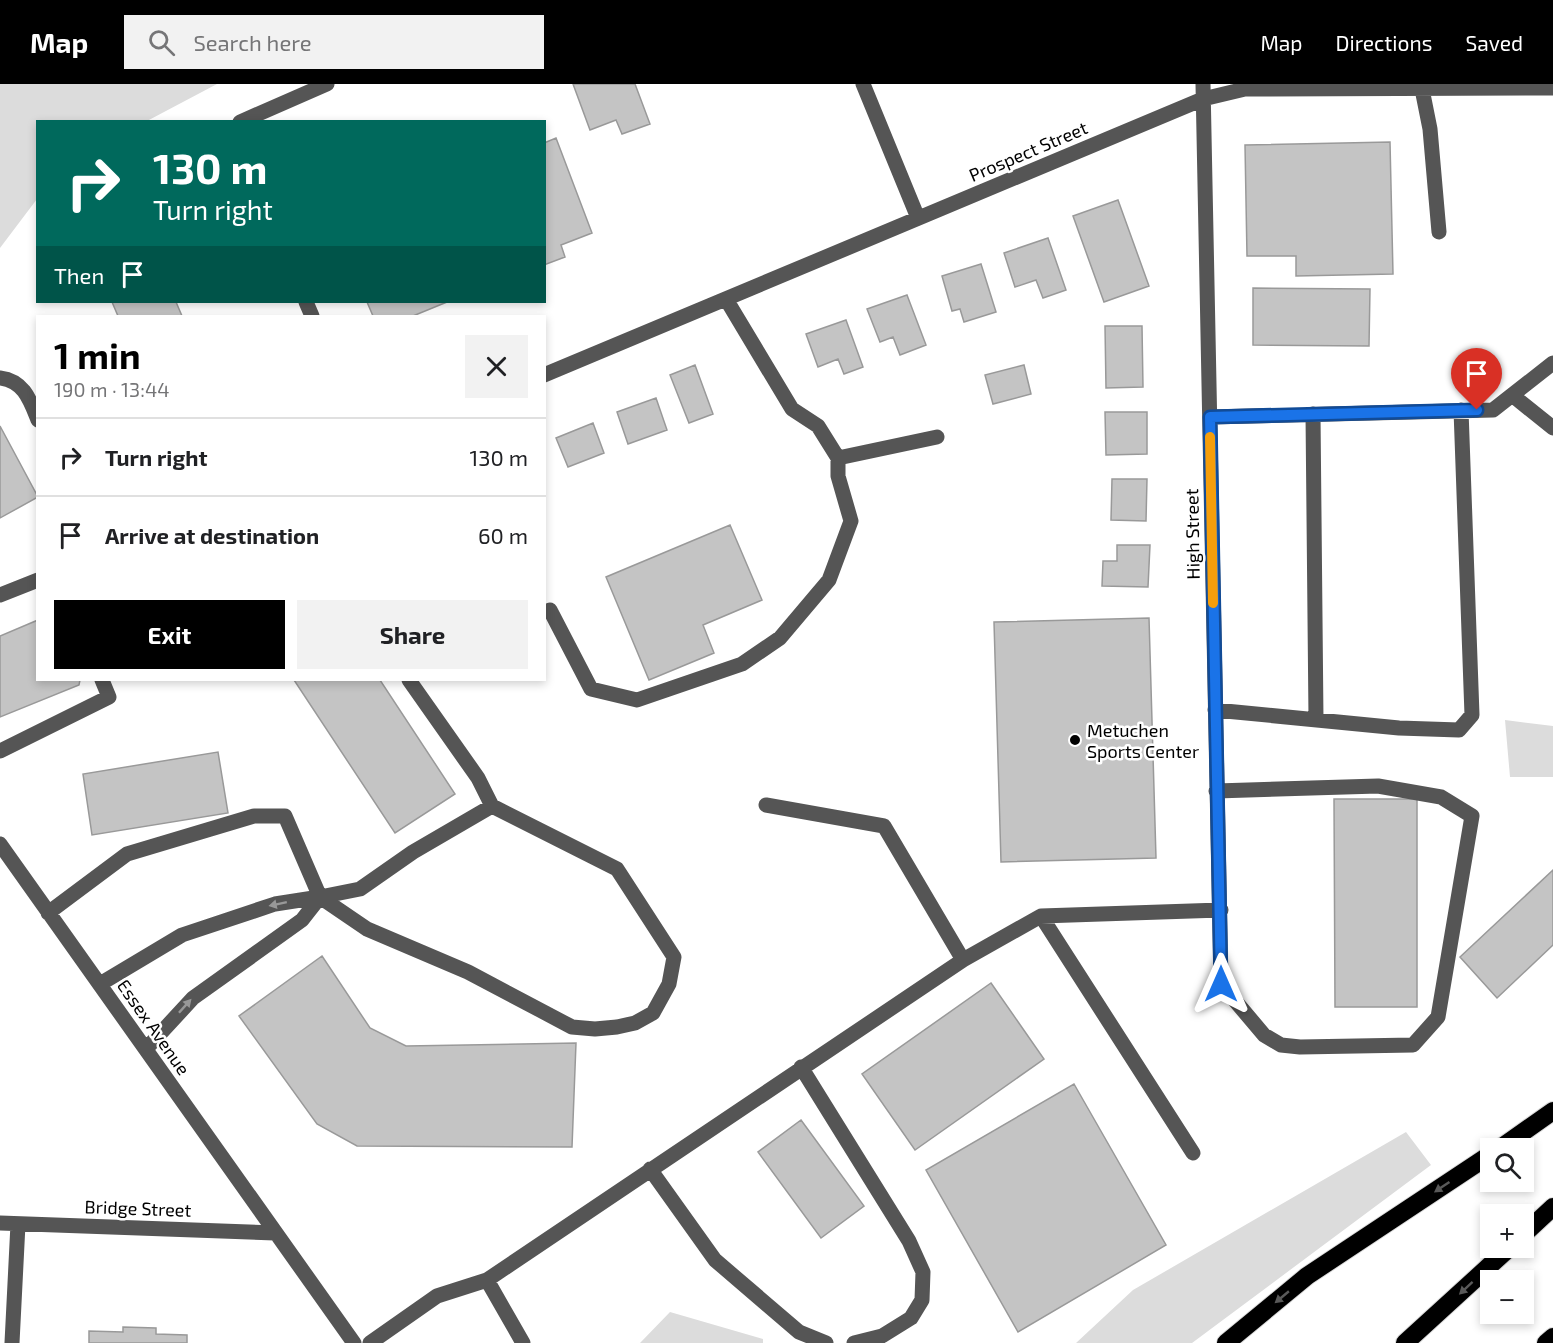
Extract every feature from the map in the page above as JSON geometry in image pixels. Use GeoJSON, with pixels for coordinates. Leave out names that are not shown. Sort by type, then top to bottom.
{"type":"FeatureCollection","features":[{"type":"Feature","properties":{"kind":"highway"},"geometry":{"type":"LineString","coordinates":[[1515,1138],[1553,1111]]}},
{"type":"Feature","properties":{"kind":"highway"},"geometry":{"type":"LineString","coordinates":[[1226,1343],[1307,1276],[1480,1161]]}},
{"type":"Feature","properties":{"kind":"highway"},"geometry":{"type":"LineString","coordinates":[[1534,1225],[1553,1207]]}},
{"type":"Feature","properties":{"kind":"highway"},"geometry":{"type":"LineString","coordinates":[[1405,1343],[1498,1258]]}},
{"type":"Feature","properties":{"kind":"highway"},"geometry":{"type":"LineString","coordinates":[[1546,1343],[1553,1336]]}},
{"type":"Feature","properties":{"kind":"street"},"geometry":{"type":"LineString","coordinates":[[245,120],[327,84]]}},
{"type":"Feature","properties":{"kind":"street"},"geometry":{"type":"LineString","coordinates":[[863,84],[918,218]]}},
{"type":"Feature","properties":{"kind":"street","name":"Prospect Street"},"geometry":{"type":"LineString","coordinates":[[546,374],[918,218],[1203,91],[1553,88]]}},
{"type":"Feature","properties":{"kind":"street"},"geometry":{"type":"LineString","coordinates":[[1422,89],[1430,129],[1439,232]]}},
{"type":"Feature","properties":{"kind":"street","name":"High Street"},"geometry":{"type":"LineString","coordinates":[[1203,91],[1216,791],[1221,910],[1221,984],[1264,1035],[1281,1044],[1300,1047],[1413,1045],[1438,1017],[1472,816],[1441,797],[1378,786],[1216,791]]}},
{"type":"Feature","properties":{"kind":"street"},"geometry":{"type":"LineString","coordinates":[[550,610],[591,689],[637,700],[742,664],[780,638],[829,580],[851,521],[838,476],[838,458],[818,426],[792,409],[726,299]]}},
{"type":"Feature","properties":{"kind":"street"},"geometry":{"type":"LineString","coordinates":[[1210,417],[1493,410],[1553,363]]}},
{"type":"Feature","properties":{"kind":"street"},"geometry":{"type":"LineString","coordinates":[[0,378],[10,379],[20,386],[36,416]]}},
{"type":"Feature","properties":{"kind":"street"},"geometry":{"type":"LineString","coordinates":[[1512,395],[1553,428]]}},
{"type":"Feature","properties":{"kind":"street"},"geometry":{"type":"LineString","coordinates":[[1215,710],[1399,728],[1459,730],[1472,715],[1461,410]]}},
{"type":"Feature","properties":{"kind":"street"},"geometry":{"type":"LineString","coordinates":[[1313,414],[1316,719]]}},
{"type":"Feature","properties":{"kind":"street"},"geometry":{"type":"LineString","coordinates":[[838,458],[937,438]]}},
{"type":"Feature","properties":{"kind":"street"},"geometry":{"type":"LineString","coordinates":[[0,596],[36,581]]}},
{"type":"Feature","properties":{"kind":"street"},"geometry":{"type":"LineString","coordinates":[[0,751],[109,697],[102,681]]}},
{"type":"Feature","properties":{"kind":"street"},"geometry":{"type":"LineString","coordinates":[[48,913],[127,854],[254,816],[285,816],[320,897],[367,929],[468,972],[572,1027],[595,1029],[617,1027],[635,1023],[653,1013],[669,984],[674,957],[617,869],[492,806],[478,778],[410,681]]}},
{"type":"Feature","properties":{"kind":"street"},"geometry":{"type":"LineString","coordinates":[[766,805],[884,826],[963,960]]}},
{"type":"Feature","properties":{"kind":"street"},"geometry":{"type":"LineString","coordinates":[[100,984],[182,935],[275,904],[360,889],[413,852],[492,806]]}},
{"type":"Feature","properties":{"kind":"street","name":"Essex Avenue"},"geometry":{"type":"LineString","coordinates":[[0,844],[354,1343]]}},
{"type":"Feature","properties":{"kind":"street"},"geometry":{"type":"LineString","coordinates":[[146,1049],[193,998],[302,920],[320,897]]}},
{"type":"Feature","properties":{"kind":"street"},"geometry":{"type":"LineString","coordinates":[[370,1343],[437,1296],[486,1280],[963,960],[1041,916],[1221,910]]}},
{"type":"Feature","properties":{"kind":"street"},"geometry":{"type":"LineString","coordinates":[[1041,916],[1193,1153]]}},
{"type":"Feature","properties":{"kind":"street"},"geometry":{"type":"LineString","coordinates":[[801,1067],[909,1241],[923,1272],[921,1300],[911,1318],[882,1336],[854,1343]]}},
{"type":"Feature","properties":{"kind":"street"},"geometry":{"type":"LineString","coordinates":[[650,1169],[715,1260],[799,1332],[826,1343]]}},
{"type":"Feature","properties":{"kind":"street","name":"Bridge Street"},"geometry":{"type":"LineString","coordinates":[[0,1223],[274,1233]]}},
{"type":"Feature","properties":{"kind":"street"},"geometry":{"type":"LineString","coordinates":[[12,1343],[18,1224]]}},
{"type":"Feature","properties":{"kind":"street"},"geometry":{"type":"LineString","coordinates":[[486,1280],[523,1343]]}},
{"type":"Feature","properties":{"kind":"shaded area"},"geometry":{"type":"Polygon","coordinates":[[[0,84],[217,84],[149,120],[36,120],[36,200],[0,248],[0,84]]]}},
{"type":"Feature","properties":{"kind":"shaded area"},"geometry":{"type":"Polygon","coordinates":[[[1505,720],[1553,726],[1553,777],[1510,777],[1505,720]]]}},
{"type":"Feature","properties":{"kind":"shaded area"},"geometry":{"type":"Polygon","coordinates":[[[1406,1132],[1431,1165],[1192,1343],[1076,1343],[1133,1290],[1406,1132]]]}},
{"type":"Feature","properties":{"kind":"shaded area"},"geometry":{"type":"Polygon","coordinates":[[[670,1312],[763,1339],[763,1343],[640,1343],[670,1312]]]}},
{"type":"Feature","properties":{"kind":"building"},"geometry":{"type":"Polygon","coordinates":[[[573,84],[635,84],[650,124],[622,134],[616,120],[590,130],[573,84]]]}},
{"type":"Feature","properties":{"kind":"building"},"geometry":{"type":"Polygon","coordinates":[[[556,138],[592,233],[561,245],[565,257],[546,264],[546,142],[556,138]]]}},
{"type":"Feature","properties":{"kind":"building"},"geometry":{"type":"Polygon","coordinates":[[[1390,142],[1393,274],[1296,276],[1296,256],[1247,256],[1245,145],[1390,142]]]}},
{"type":"Feature","properties":{"kind":"building"},"geometry":{"type":"Polygon","coordinates":[[[1118,200],[1149,286],[1104,302],[1073,216],[1118,200]]]}},
{"type":"Feature","properties":{"kind":"building"},"geometry":{"type":"Polygon","coordinates":[[[1048,238],[1066,290],[1043,298],[1036,280],[1015,287],[1004,253],[1048,238]]]}},
{"type":"Feature","properties":{"kind":"building"},"geometry":{"type":"Polygon","coordinates":[[[981,264],[996,312],[964,322],[960,309],[952,311],[942,276],[981,264]]]}},
{"type":"Feature","properties":{"kind":"building"},"geometry":{"type":"Polygon","coordinates":[[[1253,288],[1370,289],[1369,346],[1253,345],[1253,288]]]}},
{"type":"Feature","properties":{"kind":"building"},"geometry":{"type":"Polygon","coordinates":[[[907,295],[926,345],[900,355],[893,337],[880,342],[867,309],[907,295]]]}},
{"type":"Feature","properties":{"kind":"building"},"geometry":{"type":"Polygon","coordinates":[[[112,303],[176,303],[182,315],[118,315],[112,303]]]}},
{"type":"Feature","properties":{"kind":"building"},"geometry":{"type":"Polygon","coordinates":[[[367,303],[445,303],[415,315],[373,315],[367,303]]]}},
{"type":"Feature","properties":{"kind":"building"},"geometry":{"type":"Polygon","coordinates":[[[846,320],[863,367],[844,374],[838,359],[818,367],[806,334],[846,320]]]}},
{"type":"Feature","properties":{"kind":"building"},"geometry":{"type":"Polygon","coordinates":[[[1105,326],[1142,326],[1143,387],[1106,388],[1105,326]]]}},
{"type":"Feature","properties":{"kind":"building"},"geometry":{"type":"Polygon","coordinates":[[[695,365],[713,414],[689,423],[670,375],[695,365]]]}},
{"type":"Feature","properties":{"kind":"building"},"geometry":{"type":"Polygon","coordinates":[[[1024,365],[1031,394],[993,404],[985,375],[1024,365]]]}},
{"type":"Feature","properties":{"kind":"building"},"geometry":{"type":"Polygon","coordinates":[[[656,398],[667,430],[628,444],[617,412],[656,398]]]}},
{"type":"Feature","properties":{"kind":"building"},"geometry":{"type":"Polygon","coordinates":[[[1105,412],[1147,412],[1147,454],[1106,455],[1105,412]]]}},
{"type":"Feature","properties":{"kind":"building"},"geometry":{"type":"Polygon","coordinates":[[[593,423],[604,453],[568,467],[556,438],[593,423]]]}},
{"type":"Feature","properties":{"kind":"building"},"geometry":{"type":"Polygon","coordinates":[[[0,426],[36,493],[36,498],[0,518],[0,426]]]}},
{"type":"Feature","properties":{"kind":"building"},"geometry":{"type":"Polygon","coordinates":[[[1112,479],[1147,479],[1146,521],[1111,520],[1112,479]]]}},
{"type":"Feature","properties":{"kind":"building"},"geometry":{"type":"Polygon","coordinates":[[[730,525],[762,600],[703,625],[714,653],[649,680],[606,577],[730,525]]]}},
{"type":"Feature","properties":{"kind":"building"},"geometry":{"type":"Polygon","coordinates":[[[1117,545],[1150,545],[1148,587],[1102,586],[1103,561],[1117,561],[1117,545]]]}},
{"type":"Feature","properties":{"kind":"building","name":"Metuchen Sports Center"},"geometry":{"type":"Polygon","coordinates":[[[1149,618],[1156,858],[1001,862],[994,622],[1149,618]]]}},
{"type":"Feature","properties":{"kind":"building"},"geometry":{"type":"Polygon","coordinates":[[[36,621],[36,681],[80,681],[79,685],[0,717],[0,636],[36,621]]]}},
{"type":"Feature","properties":{"kind":"building"},"geometry":{"type":"Polygon","coordinates":[[[295,681],[381,681],[455,794],[395,833],[295,681]]]}},
{"type":"Feature","properties":{"kind":"building"},"geometry":{"type":"Polygon","coordinates":[[[218,752],[228,813],[92,835],[83,774],[218,752]]]}},
{"type":"Feature","properties":{"kind":"building"},"geometry":{"type":"Polygon","coordinates":[[[1334,799],[1417,799],[1417,1007],[1335,1007],[1334,799]]]}},
{"type":"Feature","properties":{"kind":"building"},"geometry":{"type":"Polygon","coordinates":[[[1553,870],[1553,945],[1497,998],[1460,957],[1553,870]]]}},
{"type":"Feature","properties":{"kind":"building"},"geometry":{"type":"Polygon","coordinates":[[[322,956],[370,1028],[406,1046],[576,1043],[572,1147],[357,1146],[317,1124],[239,1016],[322,956]]]}},
{"type":"Feature","properties":{"kind":"building"},"geometry":{"type":"Polygon","coordinates":[[[991,983],[1044,1059],[915,1150],[862,1074],[991,983]]]}},
{"type":"Feature","properties":{"kind":"building"},"geometry":{"type":"Polygon","coordinates":[[[1074,1084],[1166,1245],[1018,1332],[926,1170],[1074,1084]]]}},
{"type":"Feature","properties":{"kind":"building"},"geometry":{"type":"Polygon","coordinates":[[[801,1120],[864,1206],[821,1238],[758,1152],[801,1120]]]}},
{"type":"Feature","properties":{"kind":"building"},"geometry":{"type":"Polygon","coordinates":[[[123,1327],[156,1328],[156,1334],[187,1335],[187,1343],[89,1343],[89,1331],[123,1332],[123,1327]]]}},
{"type":"Feature","properties":{"kind":"slow traffic"},"geometry":{"type":"LineString","coordinates":[[1210,437],[1213,603]]}},
{"type":"Feature","properties":{"kind":"place","name":"Metuchen Sports Center"},"geometry":{"type":"Point","coordinates":[1075,740]}},
{"type":"Feature","properties":{"kind":"route"},"geometry":{"type":"LineString","coordinates":[[1221,984],[1210,417],[1477,410]]}}]}
